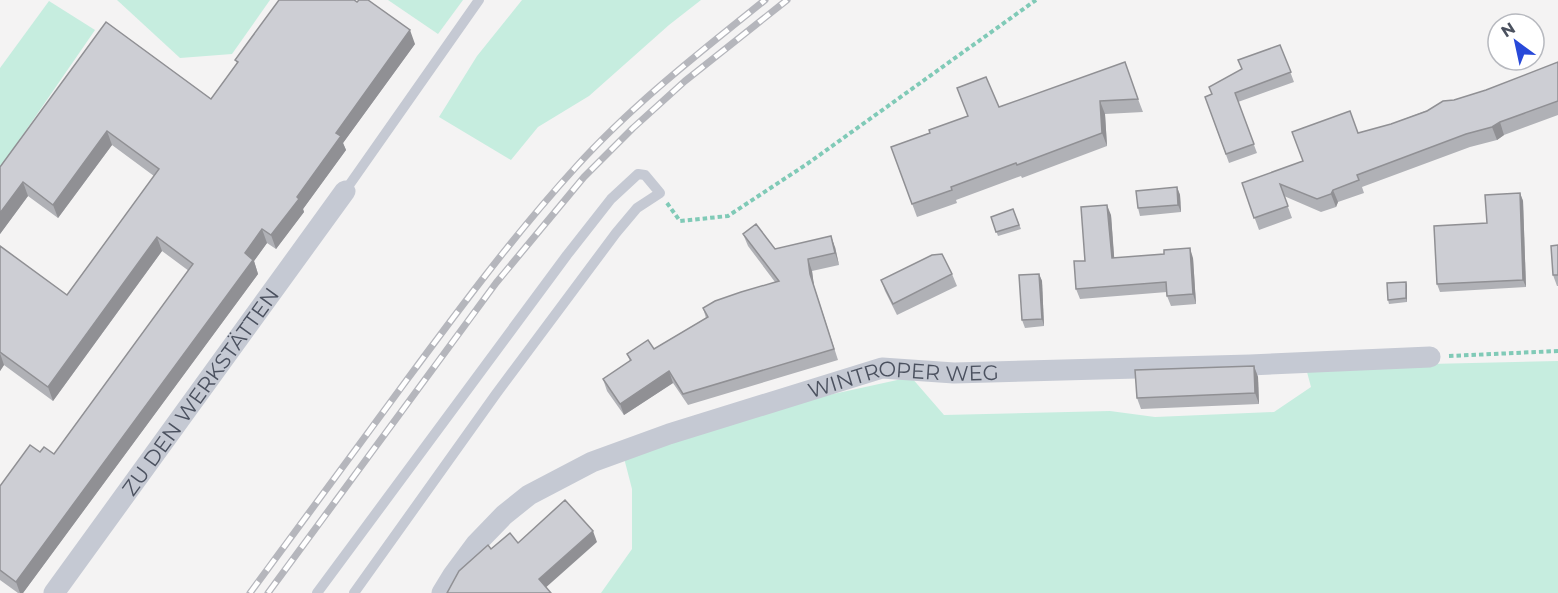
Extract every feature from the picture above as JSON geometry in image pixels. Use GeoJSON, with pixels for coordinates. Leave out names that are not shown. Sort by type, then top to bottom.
{"type":"FeatureCollection","features":[{"type":"Feature","properties":{"kind":"street","name":"ZU DEN WERKSTÄTTEN"},"geometry":{"type":"LineString","coordinates":[[54,593],[345,191]]}},
{"type":"Feature","properties":{"kind":"street","name":"WINTROPER WEG"},"geometry":{"type":"LineString","coordinates":[[442,593],[476,544],[504,515],[529,495],[573,471],[669,434],[882,368],[954,373],[1250,365],[1430,357]]}},
{"type":"Feature","properties":{"kind":"lane"},"geometry":{"type":"LineString","coordinates":[[345,191],[479,0]]}},
{"type":"Feature","properties":{"kind":"lane"},"geometry":{"type":"LineString","coordinates":[[317,593],[567,255],[611,199],[638,174],[645,175],[660,193],[637,208],[616,233],[495,394],[354,593]]}},
{"type":"Feature","properties":{"kind":"path"},"geometry":{"type":"LineString","coordinates":[[660,193],[680,221],[728,216],[807,164],[1036,0]]}},
{"type":"Feature","properties":{"kind":"path"},"geometry":{"type":"LineString","coordinates":[[1430,357],[1558,351]]}},
{"type":"Feature","properties":{"kind":"green space"},"geometry":{"type":"Polygon","coordinates":[[[117,0],[270,0],[232,54],[180,58],[117,0]]]}},
{"type":"Feature","properties":{"kind":"green space"},"geometry":{"type":"Polygon","coordinates":[[[388,0],[463,0],[438,34],[388,0]]]}},
{"type":"Feature","properties":{"kind":"green space"},"geometry":{"type":"Polygon","coordinates":[[[522,0],[701,0],[669,25],[589,96],[538,127],[511,160],[439,117],[477,56],[522,0]]]}},
{"type":"Feature","properties":{"kind":"green space"},"geometry":{"type":"Polygon","coordinates":[[[49,1],[95,30],[0,168],[0,68],[49,1]]]}},
{"type":"Feature","properties":{"kind":"green space"},"geometry":{"type":"Polygon","coordinates":[[[1558,361],[1558,593],[601,593],[632,549],[632,489],[624,458],[783,405],[911,377],[944,415],[1110,411],[1155,417],[1274,412],[1311,387],[1307,372],[1386,365],[1558,361]]]}},
{"type":"Feature","properties":{"kind":"building"},"geometry":{"type":"Polygon","coordinates":[[[279,0],[354,0],[357,2],[368,0],[410,30],[336,133],[341,136],[297,197],[299,199],[271,235],[262,229],[245,253],[253,260],[16,582],[0,570],[0,486],[30,445],[40,452],[44,447],[54,454],[193,264],[157,237],[48,387],[0,352],[0,246],[67,295],[159,169],[107,131],[53,205],[23,182],[0,213],[0,167],[106,22],[211,99],[238,62],[235,60],[279,0]]]}},
{"type":"Feature","properties":{"kind":"building"},"geometry":{"type":"Polygon","coordinates":[[[1280,45],[1291,72],[1235,93],[1254,144],[1226,154],[1205,97],[1212,94],[1209,87],[1242,69],[1238,60],[1280,45]]]}},
{"type":"Feature","properties":{"kind":"building"},"geometry":{"type":"Polygon","coordinates":[[[1125,62],[1138,99],[1100,101],[1102,133],[951,187],[952,190],[912,204],[891,147],[968,116],[957,88],[986,77],[999,107],[1125,62]]]}},
{"type":"Feature","properties":{"kind":"building"},"geometry":{"type":"Polygon","coordinates":[[[1558,62],[1558,101],[1357,175],[1359,180],[1317,199],[1280,184],[1288,206],[1254,218],[1242,183],[1303,161],[1292,132],[1350,111],[1358,133],[1391,124],[1427,111],[1443,101],[1486,90],[1532,72],[1546,72],[1546,67],[1558,62]]]}},
{"type":"Feature","properties":{"kind":"building"},"geometry":{"type":"Polygon","coordinates":[[[1177,187],[1178,205],[1138,208],[1136,191],[1177,187]]]}},
{"type":"Feature","properties":{"kind":"building"},"geometry":{"type":"Polygon","coordinates":[[[1520,193],[1523,280],[1437,284],[1434,226],[1487,223],[1485,195],[1520,193]]]}},
{"type":"Feature","properties":{"kind":"building"},"geometry":{"type":"Polygon","coordinates":[[[1107,205],[1112,258],[1164,254],[1164,250],[1190,248],[1193,294],[1167,296],[1166,282],[1076,289],[1074,261],[1085,261],[1081,207],[1107,205]]]}},
{"type":"Feature","properties":{"kind":"building"},"geometry":{"type":"Polygon","coordinates":[[[1013,209],[1019,225],[996,232],[991,217],[1013,209]]]}},
{"type":"Feature","properties":{"kind":"building"},"geometry":{"type":"Polygon","coordinates":[[[756,224],[775,249],[831,236],[835,253],[808,259],[810,274],[834,349],[683,394],[669,371],[620,404],[603,379],[631,360],[627,354],[648,340],[654,349],[708,317],[703,308],[715,301],[779,281],[743,234],[756,224]]]}},
{"type":"Feature","properties":{"kind":"building"},"geometry":{"type":"Polygon","coordinates":[[[1558,245],[1558,275],[1553,275],[1551,246],[1558,245]]]}},
{"type":"Feature","properties":{"kind":"building"},"geometry":{"type":"Polygon","coordinates":[[[942,254],[952,274],[893,304],[881,280],[932,255],[942,254]]]}},
{"type":"Feature","properties":{"kind":"building"},"geometry":{"type":"Polygon","coordinates":[[[1039,274],[1042,319],[1022,320],[1019,275],[1039,274]]]}},
{"type":"Feature","properties":{"kind":"building"},"geometry":{"type":"Polygon","coordinates":[[[1406,282],[1406,298],[1388,300],[1387,283],[1406,282]]]}},
{"type":"Feature","properties":{"kind":"building"},"geometry":{"type":"Polygon","coordinates":[[[1254,366],[1255,393],[1137,398],[1135,370],[1254,366]]]}},
{"type":"Feature","properties":{"kind":"building"},"geometry":{"type":"Polygon","coordinates":[[[565,500],[593,531],[539,579],[551,593],[447,593],[459,571],[488,545],[491,549],[510,533],[518,543],[565,500]]]}},
{"type":"Feature","properties":{"kind":"railway"},"geometry":{"type":"LineString","coordinates":[[250,593],[467,299],[552,193],[643,101],[765,0]]}},
{"type":"Feature","properties":{"kind":"railway"},"geometry":{"type":"LineString","coordinates":[[268,593],[496,283],[584,177],[685,81],[787,0]]}}]}
